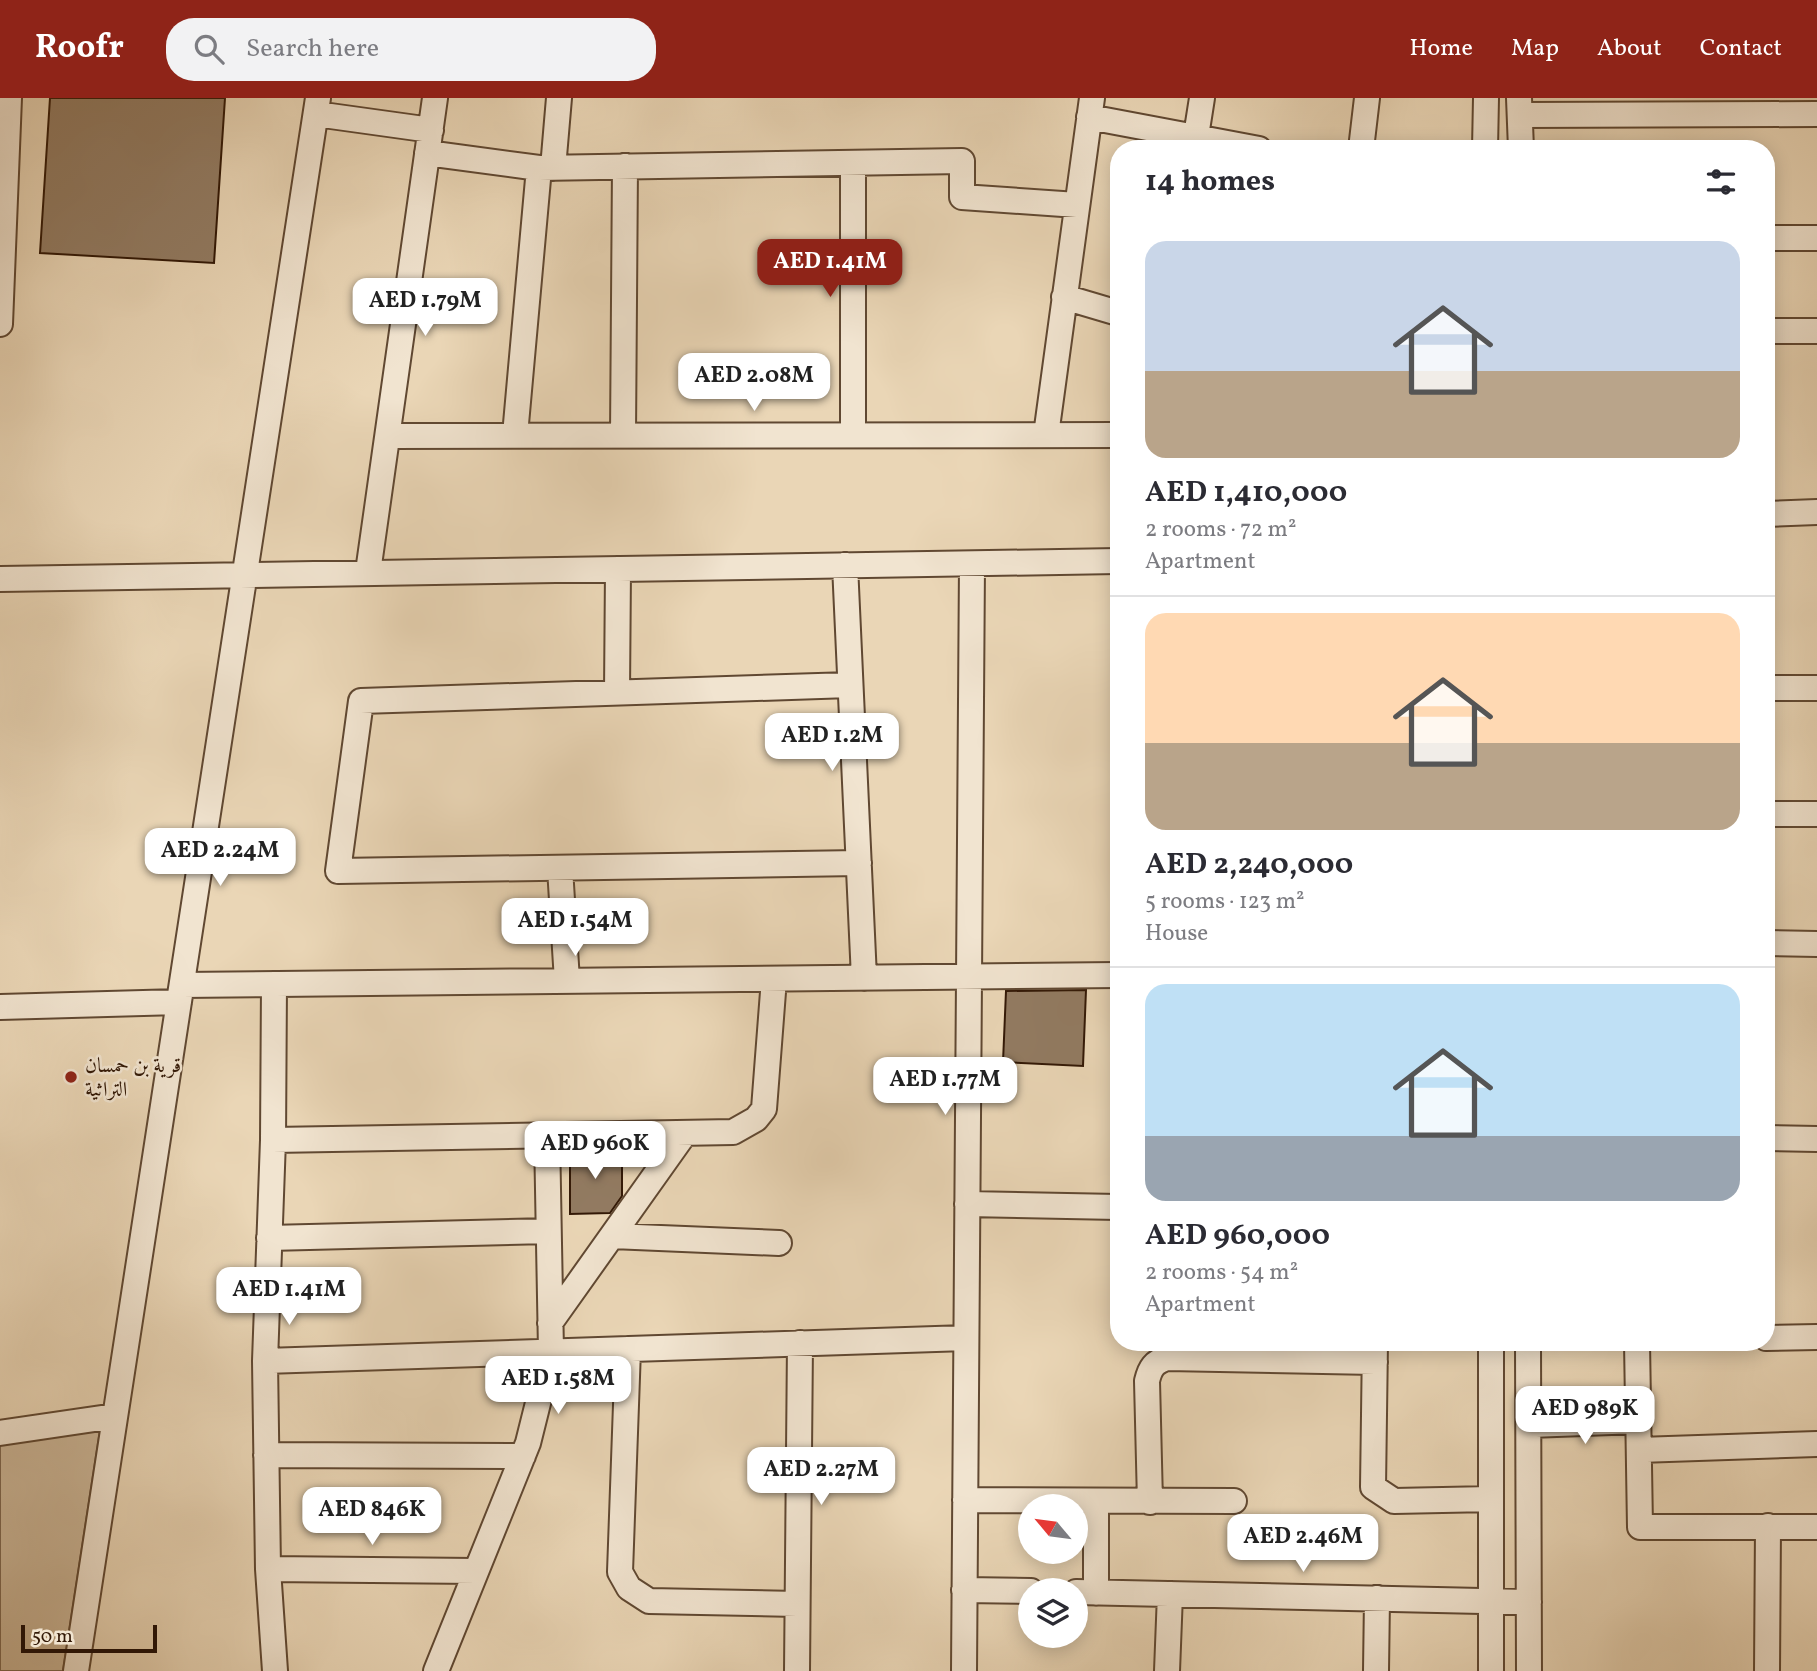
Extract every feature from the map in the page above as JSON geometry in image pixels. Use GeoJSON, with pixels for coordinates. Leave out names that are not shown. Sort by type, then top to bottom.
{"type":"FeatureCollection","features":[{"type":"Feature","properties":{"kind":"street"},"geometry":{"type":"LineString","coordinates":[[0,324],[9,98]]}},
{"type":"Feature","properties":{"kind":"street"},"geometry":{"type":"LineString","coordinates":[[368,572],[435,98]]}},
{"type":"Feature","properties":{"kind":"street"},"geometry":{"type":"LineString","coordinates":[[515,435],[546,168],[559,98]]}},
{"type":"Feature","properties":{"kind":"street"},"geometry":{"type":"LineString","coordinates":[[1195,140],[1202,98]]}},
{"type":"Feature","properties":{"kind":"street"},"geometry":{"type":"LineString","coordinates":[[1362,140],[1367,98]]}},
{"type":"Feature","properties":{"kind":"street"},"geometry":{"type":"LineString","coordinates":[[1485,140],[1486,98]]}},
{"type":"Feature","properties":{"kind":"street"},"geometry":{"type":"LineString","coordinates":[[76,1671],[317,106],[429,141],[546,168],[962,161],[962,197],[1077,205]]}},
{"type":"Feature","properties":{"kind":"street"},"geometry":{"type":"LineString","coordinates":[[1521,140],[1520,107],[1638,106],[1817,114]]}},
{"type":"Feature","properties":{"kind":"street"},"geometry":{"type":"LineString","coordinates":[[1045,435],[1091,107],[1186,140]]}},
{"type":"Feature","properties":{"kind":"street"},"geometry":{"type":"LineString","coordinates":[[853,163],[853,435]]}},
{"type":"Feature","properties":{"kind":"street"},"geometry":{"type":"LineString","coordinates":[[623,435],[625,166]]}},
{"type":"Feature","properties":{"kind":"street"},"geometry":{"type":"LineString","coordinates":[[1775,238],[1817,238]]}},
{"type":"Feature","properties":{"kind":"street"},"geometry":{"type":"LineString","coordinates":[[1064,297],[1110,311]]}},
{"type":"Feature","properties":{"kind":"street"},"geometry":{"type":"LineString","coordinates":[[1775,331],[1817,331]]}},
{"type":"Feature","properties":{"kind":"street"},"geometry":{"type":"LineString","coordinates":[[389,436],[1110,435]]}},
{"type":"Feature","properties":{"kind":"street"},"geometry":{"type":"LineString","coordinates":[[1775,514],[1817,512]]}},
{"type":"Feature","properties":{"kind":"street"},"geometry":{"type":"LineString","coordinates":[[0,579],[1110,561]]}},
{"type":"Feature","properties":{"kind":"street"},"geometry":{"type":"LineString","coordinates":[[964,1671],[972,564]]}},
{"type":"Feature","properties":{"kind":"street"},"geometry":{"type":"LineString","coordinates":[[845,565],[864,978]]}},
{"type":"Feature","properties":{"kind":"street"},"geometry":{"type":"LineString","coordinates":[[617,692],[618,569]]}},
{"type":"Feature","properties":{"kind":"street"},"geometry":{"type":"LineString","coordinates":[[850,685],[361,701],[338,871],[859,863]]}},
{"type":"Feature","properties":{"kind":"street"},"geometry":{"type":"LineString","coordinates":[[1775,688],[1817,688]]}},
{"type":"Feature","properties":{"kind":"street"},"geometry":{"type":"LineString","coordinates":[[1775,814],[1817,814]]}},
{"type":"Feature","properties":{"kind":"street"},"geometry":{"type":"LineString","coordinates":[[560,867],[567,981]]}},
{"type":"Feature","properties":{"kind":"street"},"geometry":{"type":"LineString","coordinates":[[1775,943],[1817,944]]}},
{"type":"Feature","properties":{"kind":"street"},"geometry":{"type":"LineString","coordinates":[[0,1007],[274,984],[1110,975]]}},
{"type":"Feature","properties":{"kind":"street"},"geometry":{"type":"LineString","coordinates":[[273,1140],[733,1132],[756,1119],[764,1108],[774,979]]}},
{"type":"Feature","properties":{"kind":"street"},"geometry":{"type":"LineString","coordinates":[[274,984],[273,1140],[265,1361],[268,1569],[275,1671]]}},
{"type":"Feature","properties":{"kind":"street"},"geometry":{"type":"LineString","coordinates":[[550,1323],[685,1133]]}},
{"type":"Feature","properties":{"kind":"street"},"geometry":{"type":"LineString","coordinates":[[436,1671],[523,1457],[551,1351],[547,1135]]}},
{"type":"Feature","properties":{"kind":"street"},"geometry":{"type":"LineString","coordinates":[[1775,1138],[1817,1139]]}},
{"type":"Feature","properties":{"kind":"street"},"geometry":{"type":"LineString","coordinates":[[967,1204],[1110,1206]]}},
{"type":"Feature","properties":{"kind":"street"},"geometry":{"type":"LineString","coordinates":[[269,1238],[548,1231]]}},
{"type":"Feature","properties":{"kind":"street"},"geometry":{"type":"LineString","coordinates":[[612,1236],[779,1243]]}},
{"type":"Feature","properties":{"kind":"street"},"geometry":{"type":"LineString","coordinates":[[1775,1338],[1817,1337]]}},
{"type":"Feature","properties":{"kind":"street"},"geometry":{"type":"LineString","coordinates":[[265,1361],[967,1338]]}},
{"type":"Feature","properties":{"kind":"street"},"geometry":{"type":"LineString","coordinates":[[797,1671],[800,1343]]}},
{"type":"Feature","properties":{"kind":"street"},"geometry":{"type":"LineString","coordinates":[[628,1349],[620,1572],[628,1588],[649,1601],[797,1604]]}},
{"type":"Feature","properties":{"kind":"street"},"geometry":{"type":"LineString","coordinates":[[1491,1351],[1491,1671]]}},
{"type":"Feature","properties":{"kind":"street"},"geometry":{"type":"LineString","coordinates":[[1528,1351],[1529,1671]]}},
{"type":"Feature","properties":{"kind":"street"},"geometry":{"type":"LineString","coordinates":[[1637,1351],[1640,1527],[1817,1527]]}},
{"type":"Feature","properties":{"kind":"street"},"geometry":{"type":"LineString","coordinates":[[1150,1502],[1147,1381],[1150,1370],[1157,1361],[1167,1357],[1375,1352],[1373,1487],[1394,1501],[1491,1499]]}},
{"type":"Feature","properties":{"kind":"street"},"geometry":{"type":"LineString","coordinates":[[0,1433],[115,1416]]}},
{"type":"Feature","properties":{"kind":"street"},"geometry":{"type":"LineString","coordinates":[[1529,1425],[1639,1421]]}},
{"type":"Feature","properties":{"kind":"street"},"geometry":{"type":"LineString","coordinates":[[1639,1450],[1817,1444]]}},
{"type":"Feature","properties":{"kind":"street"},"geometry":{"type":"LineString","coordinates":[[266,1455],[523,1457]]}},
{"type":"Feature","properties":{"kind":"street"},"geometry":{"type":"LineString","coordinates":[[965,1500],[1234,1501]]}},
{"type":"Feature","properties":{"kind":"street"},"geometry":{"type":"LineString","coordinates":[[1088,1578],[1096,1501]]}},
{"type":"Feature","properties":{"kind":"street"},"geometry":{"type":"LineString","coordinates":[[1767,1671],[1768,1526]]}},
{"type":"Feature","properties":{"kind":"street"},"geometry":{"type":"LineString","coordinates":[[268,1569],[476,1570]]}},
{"type":"Feature","properties":{"kind":"street"},"geometry":{"type":"LineString","coordinates":[[964,1590],[1018,1591]]}},
{"type":"Feature","properties":{"kind":"street"},"geometry":{"type":"LineString","coordinates":[[1088,1592],[1529,1602]]}},
{"type":"Feature","properties":{"kind":"street"},"geometry":{"type":"LineString","coordinates":[[1167,1671],[1170,1594]]}},
{"type":"Feature","properties":{"kind":"street"},"geometry":{"type":"LineString","coordinates":[[1376,1671],[1377,1598]]}},
{"type":"Feature","properties":{"kind":"shaded area"},"geometry":{"type":"Polygon","coordinates":[[[100,1430],[63,1671],[0,1671],[0,1440],[100,1430]]]}},
{"type":"Feature","properties":{"kind":"building"},"geometry":{"type":"Polygon","coordinates":[[[50,98],[225,98],[214,263],[40,253],[50,98]]]}},
{"type":"Feature","properties":{"kind":"building"},"geometry":{"type":"Polygon","coordinates":[[[1086,990],[1083,1066],[1003,1062],[1006,991],[1086,990]]]}},
{"type":"Feature","properties":{"kind":"building"},"geometry":{"type":"Polygon","coordinates":[[[622,1149],[622,1196],[610,1213],[570,1214],[570,1150],[622,1149]]]}},
{"type":"Feature","properties":{"kind":"place","name":"قرية بن حمسان التراثية"},"geometry":{"type":"Point","coordinates":[71,1077]}}]}
